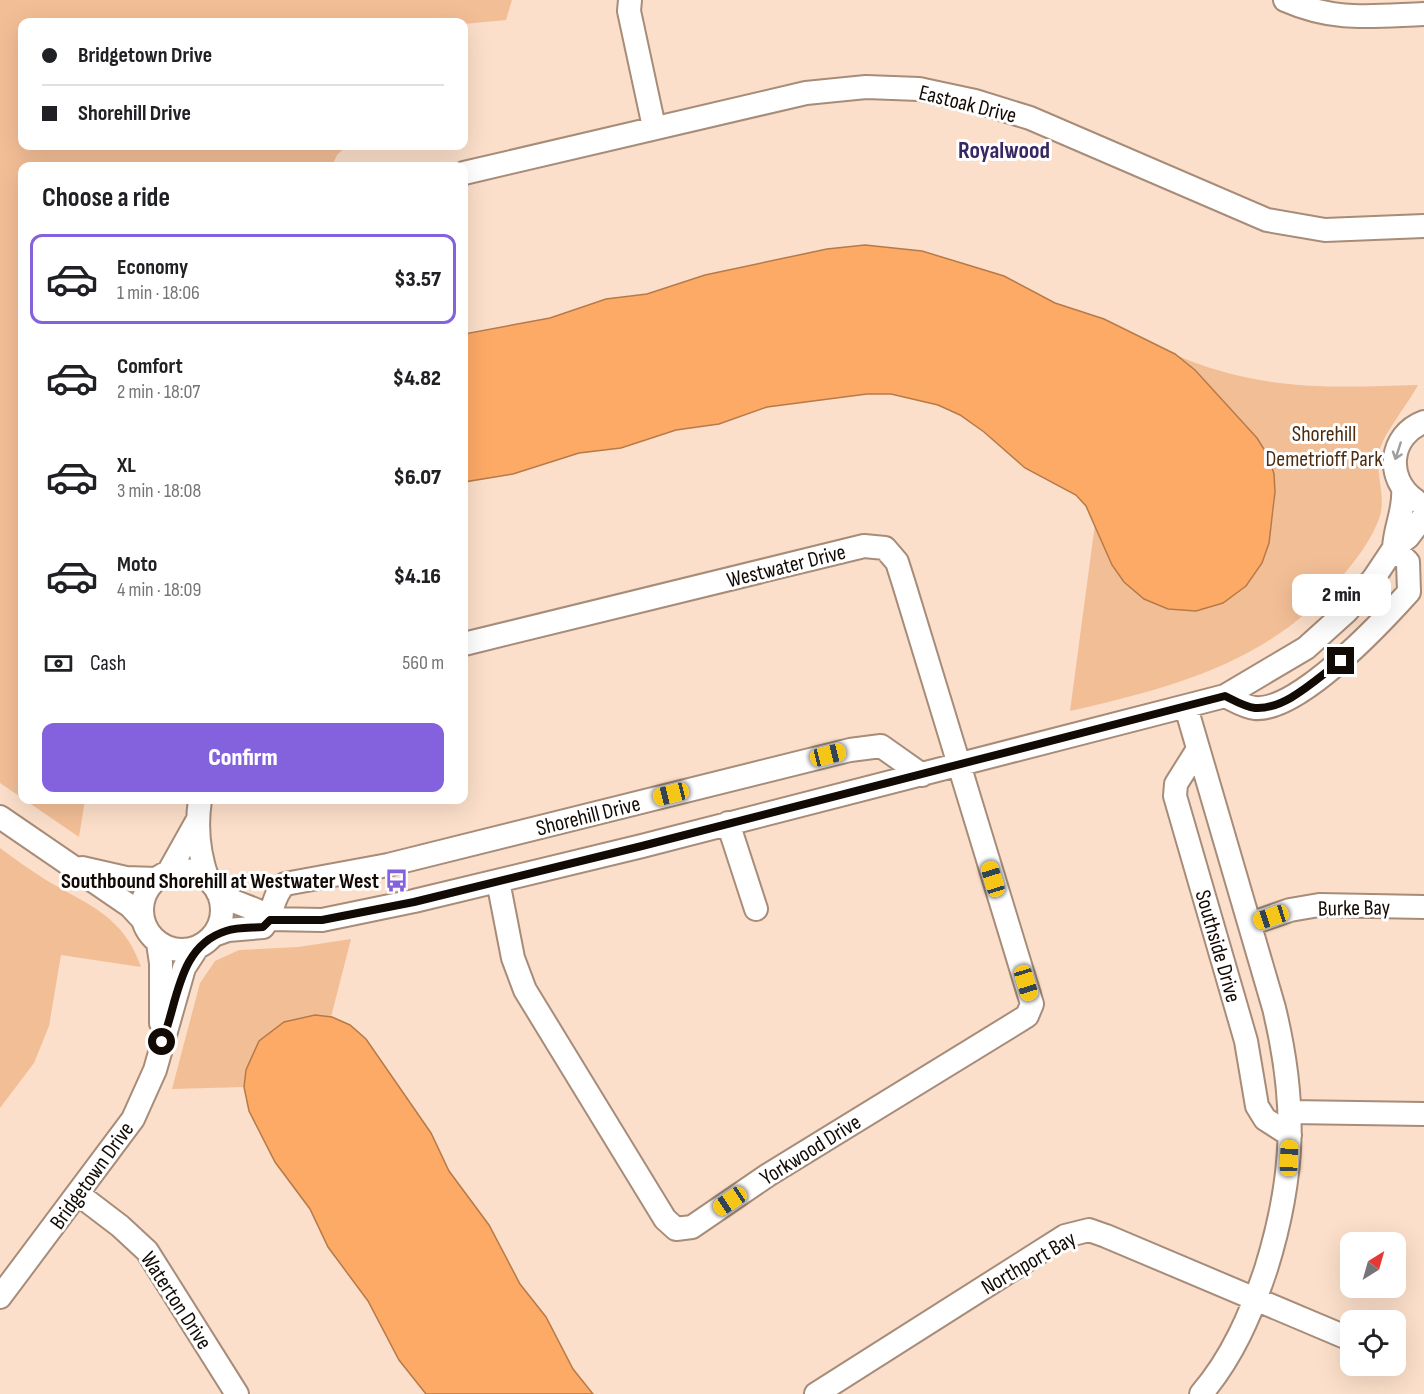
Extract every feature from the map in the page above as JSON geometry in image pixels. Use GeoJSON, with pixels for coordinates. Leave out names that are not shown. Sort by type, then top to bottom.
{"type":"FeatureCollection","features":[{"type":"Feature","properties":{"kind":"street"},"geometry":{"type":"LineString","coordinates":[[630,0],[629,11],[654,127]]}},
{"type":"Feature","properties":{"kind":"street"},"geometry":{"type":"LineString","coordinates":[[1285,0],[1312,12],[1335,16],[1424,14]]}},
{"type":"Feature","properties":{"kind":"street","name":"Eastoak Drive"},"geometry":{"type":"LineString","coordinates":[[468,173],[654,127],[806,93],[866,87],[919,89],[975,100],[1030,118],[1267,220],[1325,230],[1424,226]]}},
{"type":"Feature","properties":{"kind":"street","name":"Shorehill Drive"},"geometry":{"type":"LineString","coordinates":[[1394,548],[1395,529],[1404,501],[1403,489],[1396,476],[1396,452],[1407,432],[1424,422]]}},
{"type":"Feature","properties":{"kind":"street"},"geometry":{"type":"LineString","coordinates":[[1403,489],[1424,504]]}},
{"type":"Feature","properties":{"kind":"street","name":"Shorehill Drive"},"geometry":{"type":"LineString","coordinates":[[213,886],[238,905],[263,912],[270,920],[322,920],[498,881],[922,775],[1225,696],[1306,648],[1347,611],[1374,578],[1394,548],[1408,537],[1424,516]]}},
{"type":"Feature","properties":{"kind":"street","name":"Westwater Drive"},"geometry":{"type":"LineString","coordinates":[[468,643],[864,546],[885,548],[897,562],[958,765]]}},
{"type":"Feature","properties":{"kind":"street"},"geometry":{"type":"LineString","coordinates":[[1225,696],[1254,708],[1277,704],[1341,661],[1367,638],[1409,592],[1408,562],[1394,548]]}},
{"type":"Feature","properties":{"kind":"street","name":"Southside Drive"},"geometry":{"type":"LineString","coordinates":[[1186,707],[1280,1034],[1290,1112],[1288,1181],[1280,1223],[1256,1299],[1240,1335],[1201,1394]]}},
{"type":"Feature","properties":{"kind":"street","name":"Shorehill Drive"},"geometry":{"type":"LineString","coordinates":[[206,942],[228,930],[263,927],[270,920],[278,890],[285,884],[388,865],[850,750],[881,746],[922,775]]}},
{"type":"Feature","properties":{"kind":"street","name":"Southside Drive"},"geometry":{"type":"LineString","coordinates":[[1198,749],[1176,784],[1175,796],[1246,1041],[1257,1106],[1265,1119],[1290,1135]]}},
{"type":"Feature","properties":{"kind":"street","name":"Yorkwood Drive"},"geometry":{"type":"LineString","coordinates":[[498,881],[513,958],[525,990],[665,1219],[676,1229],[692,1227],[768,1175],[1027,1016],[1032,1004],[958,765]]}},
{"type":"Feature","properties":{"kind":"street"},"geometry":{"type":"LineString","coordinates":[[143,920],[144,897],[163,875],[198,810]]}},
{"type":"Feature","properties":{"kind":"street"},"geometry":{"type":"LineString","coordinates":[[0,817],[130,906],[143,920],[150,936],[158,944],[171,950],[206,942],[222,917],[213,886],[203,867],[198,810]]}},
{"type":"Feature","properties":{"kind":"street"},"geometry":{"type":"LineString","coordinates":[[728,823],[756,909]]}},
{"type":"Feature","properties":{"kind":"street"},"geometry":{"type":"LineString","coordinates":[[74,867],[126,878],[195,872],[213,886]]}},
{"type":"Feature","properties":{"kind":"street","name":"Burke Bay"},"geometry":{"type":"LineString","coordinates":[[1250,924],[1290,910],[1319,905],[1424,907]]}},
{"type":"Feature","properties":{"kind":"street","name":"Bridgetown Drive"},"geometry":{"type":"LineString","coordinates":[[0,1297],[133,1119],[155,1070],[184,968],[206,942]]}},
{"type":"Feature","properties":{"kind":"street","name":"Bridgetown Drive"},"geometry":{"type":"LineString","coordinates":[[158,944],[161,963],[162,1042]]}},
{"type":"Feature","properties":{"kind":"street"},"geometry":{"type":"LineString","coordinates":[[1290,1112],[1424,1114]]}},
{"type":"Feature","properties":{"kind":"street","name":"Waterton Drive"},"geometry":{"type":"LineString","coordinates":[[78,1194],[120,1226],[147,1251],[237,1394]]}},
{"type":"Feature","properties":{"kind":"street","name":"Northport Bay"},"geometry":{"type":"LineString","coordinates":[[816,1394],[1065,1236],[1082,1230],[1107,1236],[1256,1299]]}},
{"type":"Feature","properties":{"kind":"street"},"geometry":{"type":"LineString","coordinates":[[1256,1299],[1340,1335]]}},
{"type":"Feature","properties":{"kind":"green space"},"geometry":{"type":"Polygon","coordinates":[[[0,0],[512,0],[506,20],[468,24],[468,18],[18,18],[18,150],[342,150],[334,162],[18,162],[18,795],[0,783],[0,0]]]}},
{"type":"Feature","properties":{"kind":"green space","name":"Shorehill Demetrioff Park"},"geometry":{"type":"Polygon","coordinates":[[[1169,352],[1232,374],[1292,384],[1353,387],[1418,385],[1381,445],[1378,469],[1382,502],[1376,526],[1355,560],[1317,603],[1287,628],[1254,649],[1220,666],[1147,692],[1070,711],[1095,524],[1112,565],[1262,563],[1272,524],[1275,494],[1275,480],[1268,455],[1252,432],[1203,379],[1184,361],[1169,352]]]}},
{"type":"Feature","properties":{"kind":"green space"},"geometry":{"type":"Polygon","coordinates":[[[31,804],[84,804],[79,837],[31,804]]]}},
{"type":"Feature","properties":{"kind":"green space"},"geometry":{"type":"Polygon","coordinates":[[[0,848],[40,876],[90,905],[115,924],[125,935],[141,967],[61,955],[49,1026],[34,1063],[0,1108],[0,848]]]}},
{"type":"Feature","properties":{"kind":"green space"},"geometry":{"type":"Polygon","coordinates":[[[351,939],[331,1017],[315,1015],[246,1070],[244,1087],[172,1089],[200,983],[215,961],[239,950],[298,947],[351,939]]]}},
{"type":"Feature","properties":{"kind":"shaded area"},"geometry":{"type":"Polygon","coordinates":[[[865,245],[922,251],[1004,276],[1055,303],[1104,319],[1175,354],[1195,370],[1257,438],[1269,457],[1274,474],[1275,492],[1269,543],[1262,563],[1246,586],[1223,603],[1196,611],[1168,609],[1144,599],[1124,582],[1112,565],[1086,506],[1076,495],[1025,468],[984,432],[960,415],[938,405],[891,394],[867,394],[767,407],[719,424],[676,430],[621,448],[579,453],[513,474],[468,481],[468,333],[550,318],[606,299],[647,294],[705,275],[827,249],[865,245]]]}},
{"type":"Feature","properties":{"kind":"shaded area"},"geometry":{"type":"Polygon","coordinates":[[[315,1015],[332,1017],[350,1025],[366,1039],[431,1133],[449,1171],[489,1225],[520,1284],[546,1317],[573,1369],[593,1394],[426,1394],[399,1360],[368,1301],[328,1247],[310,1209],[275,1162],[249,1111],[244,1087],[246,1070],[259,1041],[284,1022],[315,1015]]]}},
{"type":"Feature","properties":{"kind":"place","name":"Southbound Shorehill at Westwater West"},"geometry":{"type":"Point","coordinates":[397,880]}},
{"type":"Feature","properties":{"kind":"district","name":"Royalwood"},"geometry":{"type":"Point","coordinates":[1004,150]}},
{"type":"Feature","properties":{"kind":"route"},"geometry":{"type":"LineString","coordinates":[[162,1042],[170,1022],[184,968],[197,948],[207,943],[214,935],[228,930],[263,927],[270,920],[322,920],[414,902],[642,846],[1225,696],[1244,706],[1266,708],[1297,693],[1341,661]]}}]}
